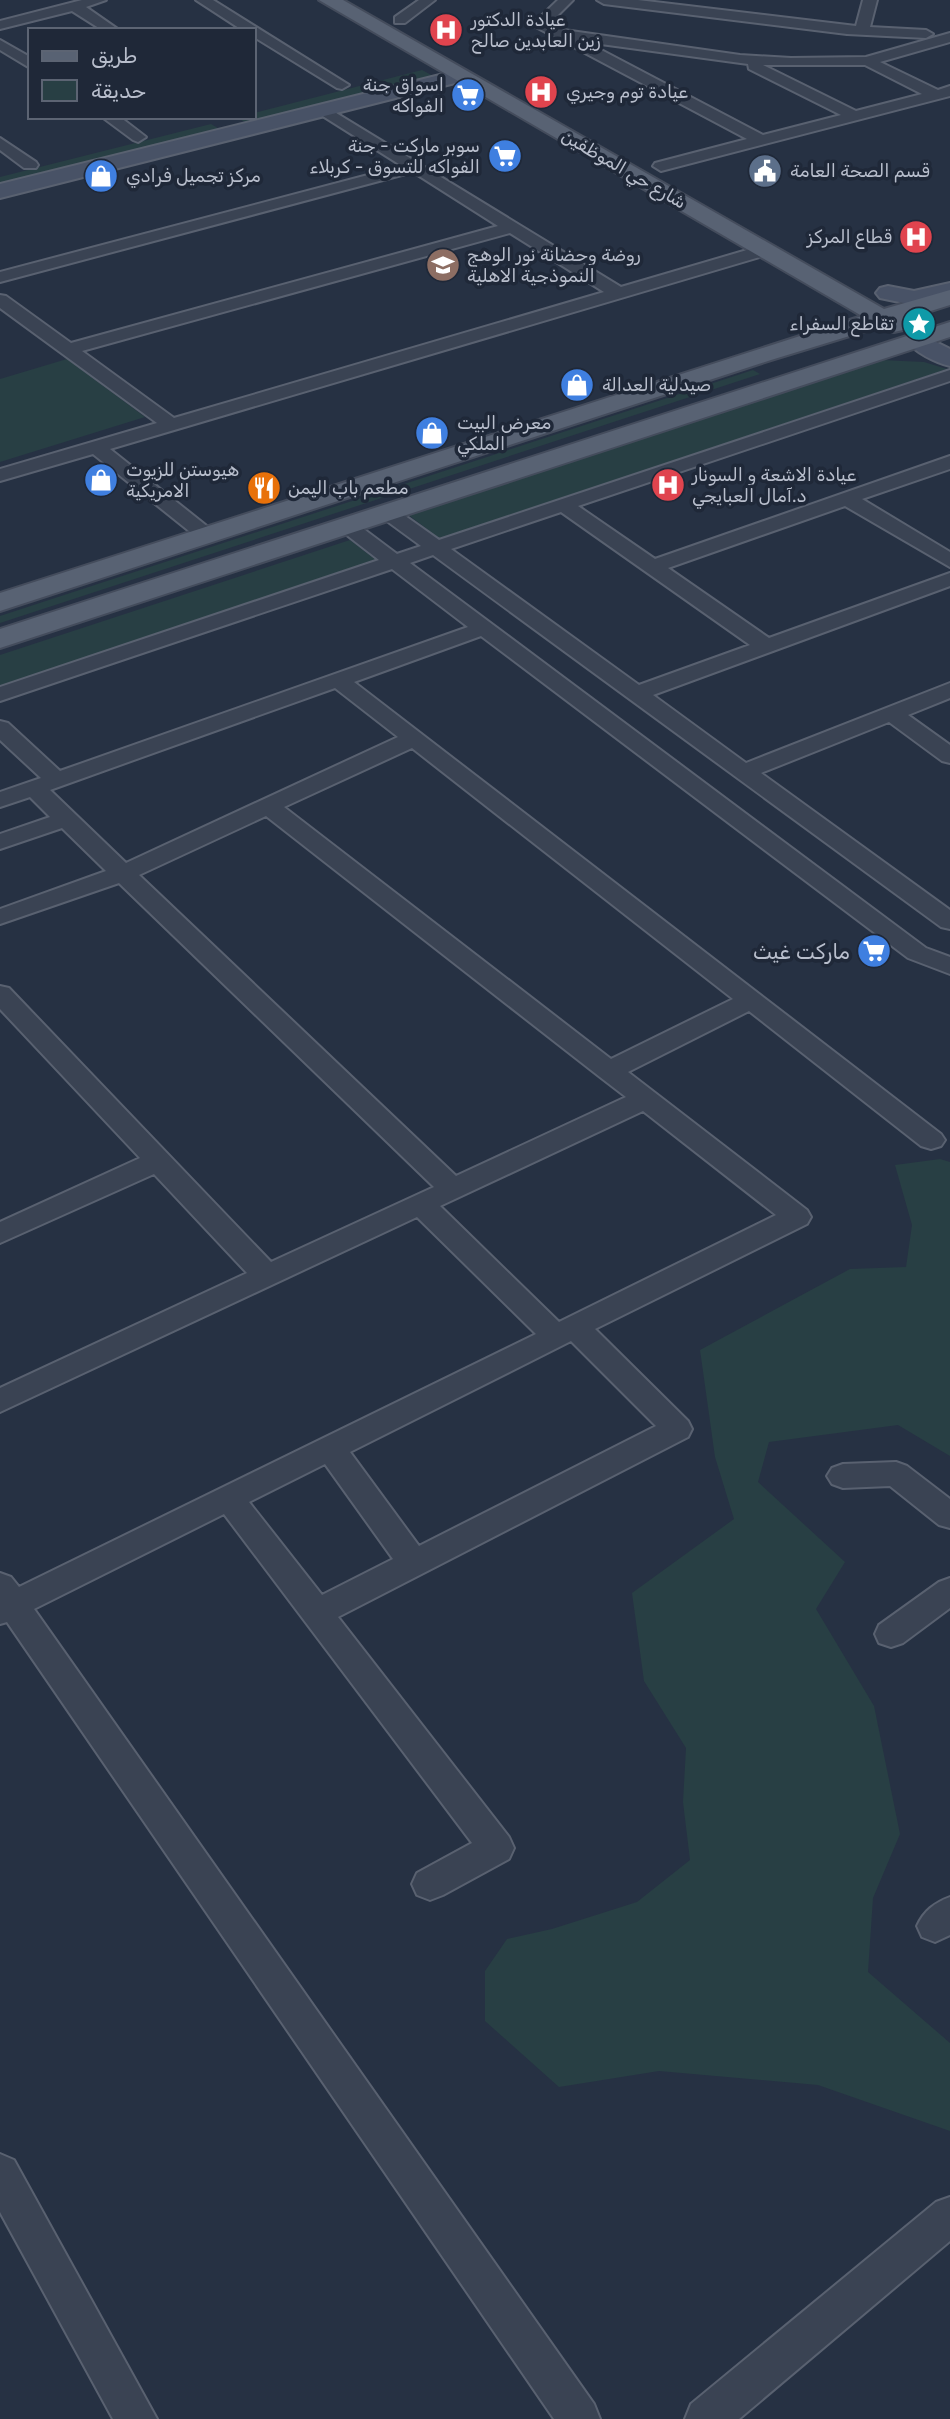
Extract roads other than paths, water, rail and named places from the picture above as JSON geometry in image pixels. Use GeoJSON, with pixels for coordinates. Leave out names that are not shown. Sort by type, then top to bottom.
{"type":"FeatureCollection","features":[{"type":"Feature","properties":{"kind":"main road","name":"شارع حي الموظفين"},"geometry":{"type":"LineString","coordinates":[[329,0],[556,130],[611,138],[692,184]]}},
{"type":"Feature","properties":{"kind":"main road","name":"شارع حي الموظفين"},"geometry":{"type":"LineString","coordinates":[[364,0],[583,134],[695,211],[764,250],[885,306]]}},
{"type":"Feature","properties":{"kind":"main road"},"geometry":{"type":"LineString","coordinates":[[695,211],[719,208],[724,201]]}},
{"type":"Feature","properties":{"kind":"main road"},"geometry":{"type":"LineString","coordinates":[[723,227],[729,220],[754,218]]}},
{"type":"Feature","properties":{"kind":"main road"},"geometry":{"type":"LineString","coordinates":[[866,281],[885,306],[918,340]]}},
{"type":"Feature","properties":{"kind":"main road"},"geometry":{"type":"LineString","coordinates":[[0,602],[762,355],[885,306],[915,308],[950,297]]}},
{"type":"Feature","properties":{"kind":"main road"},"geometry":{"type":"LineString","coordinates":[[915,308],[950,329]]}},
{"type":"Feature","properties":{"kind":"main road"},"geometry":{"type":"LineString","coordinates":[[0,639],[950,329]]}},
{"type":"Feature","properties":{"kind":"main road"},"geometry":{"type":"LineString","coordinates":[[865,357],[907,353],[950,360]]}},
{"type":"Feature","properties":{"kind":"main road"},"geometry":{"type":"LineString","coordinates":[[762,355],[789,357],[802,363],[806,371],[799,379]]}},
{"type":"Feature","properties":{"kind":"street"},"geometry":{"type":"LineString","coordinates":[[32,0],[51,12]]}},
{"type":"Feature","properties":{"kind":"street"},"geometry":{"type":"LineString","coordinates":[[0,25],[99,0]]}},
{"type":"Feature","properties":{"kind":"street"},"geometry":{"type":"LineString","coordinates":[[203,0],[250,28]]}},
{"type":"Feature","properties":{"kind":"street"},"geometry":{"type":"LineString","coordinates":[[400,20],[428,0]]}},
{"type":"Feature","properties":{"kind":"street"},"geometry":{"type":"LineString","coordinates":[[566,0],[541,24],[761,140]]}},
{"type":"Feature","properties":{"kind":"street"},"geometry":{"type":"LineString","coordinates":[[604,0],[696,5],[854,30],[950,36]]}},
{"type":"Feature","properties":{"kind":"street"},"geometry":{"type":"LineString","coordinates":[[823,62],[854,30],[870,0]]}},
{"type":"Feature","properties":{"kind":"street"},"geometry":{"type":"LineString","coordinates":[[74,6],[109,28]]}},
{"type":"Feature","properties":{"kind":"street"},"geometry":{"type":"LineString","coordinates":[[256,32],[349,83]]}},
{"type":"Feature","properties":{"kind":"street"},"geometry":{"type":"LineString","coordinates":[[559,34],[740,59],[823,62],[867,61],[950,36]]}},
{"type":"Feature","properties":{"kind":"street"},"geometry":{"type":"LineString","coordinates":[[0,44],[28,63]]}},
{"type":"Feature","properties":{"kind":"street"},"geometry":{"type":"LineString","coordinates":[[740,59],[855,116]]}},
{"type":"Feature","properties":{"kind":"street"},"geometry":{"type":"LineString","coordinates":[[408,68],[435,61]]}},
{"type":"Feature","properties":{"kind":"street"},"geometry":{"type":"LineString","coordinates":[[867,61],[943,93]]}},
{"type":"Feature","properties":{"kind":"street"},"geometry":{"type":"LineString","coordinates":[[0,191],[460,76]]}},
{"type":"Feature","properties":{"kind":"street"},"geometry":{"type":"LineString","coordinates":[[256,106],[349,83]]}},
{"type":"Feature","properties":{"kind":"street"},"geometry":{"type":"LineString","coordinates":[[661,166],[943,93]]}},
{"type":"Feature","properties":{"kind":"street"},"geometry":{"type":"LineString","coordinates":[[323,110],[617,292]]}},
{"type":"Feature","properties":{"kind":"street"},"geometry":{"type":"LineString","coordinates":[[112,119],[138,137]]}},
{"type":"Feature","properties":{"kind":"street"},"geometry":{"type":"LineString","coordinates":[[0,172],[207,119]]}},
{"type":"Feature","properties":{"kind":"street"},"geometry":{"type":"LineString","coordinates":[[218,119],[239,131]]}},
{"type":"Feature","properties":{"kind":"street"},"geometry":{"type":"LineString","coordinates":[[0,143],[30,165]]}},
{"type":"Feature","properties":{"kind":"street"},"geometry":{"type":"LineString","coordinates":[[0,277],[415,167]]}},
{"type":"Feature","properties":{"kind":"street"},"geometry":{"type":"LineString","coordinates":[[69,349],[512,227]]}},
{"type":"Feature","properties":{"kind":"street"},"geometry":{"type":"LineString","coordinates":[[0,475],[764,250]]}},
{"type":"Feature","properties":{"kind":"street"},"geometry":{"type":"LineString","coordinates":[[885,306],[950,290]]}},
{"type":"Feature","properties":{"kind":"street"},"geometry":{"type":"LineString","coordinates":[[0,300],[172,424]]}},
{"type":"Feature","properties":{"kind":"street"},"geometry":{"type":"LineString","coordinates":[[918,340],[950,360]]}},
{"type":"Feature","properties":{"kind":"street"},"geometry":{"type":"LineString","coordinates":[[0,694],[950,374]]}},
{"type":"Feature","properties":{"kind":"street"},"geometry":{"type":"LineString","coordinates":[[95,446],[206,536]]}},
{"type":"Feature","properties":{"kind":"street"},"geometry":{"type":"LineString","coordinates":[[652,567],[950,461]]}},
{"type":"Feature","properties":{"kind":"street"},"geometry":{"type":"LineString","coordinates":[[846,498],[950,561]]}},
{"type":"Feature","properties":{"kind":"street"},"geometry":{"type":"LineString","coordinates":[[563,505],[766,646]]}},
{"type":"Feature","properties":{"kind":"street"},"geometry":{"type":"LineString","coordinates":[[387,512],[950,922]]}},
{"type":"Feature","properties":{"kind":"street"},"geometry":{"type":"LineString","coordinates":[[346,525],[917,953],[950,967]]}},
{"type":"Feature","properties":{"kind":"street"},"geometry":{"type":"LineString","coordinates":[[636,694],[950,579]]}},
{"type":"Feature","properties":{"kind":"street"},"geometry":{"type":"LineString","coordinates":[[0,800],[484,628]]}},
{"type":"Feature","properties":{"kind":"street"},"geometry":{"type":"LineString","coordinates":[[338,680],[931,1140]]}},
{"type":"Feature","properties":{"kind":"street"},"geometry":{"type":"LineString","coordinates":[[744,772],[950,690]]}},
{"type":"Feature","properties":{"kind":"street"},"geometry":{"type":"LineString","coordinates":[[891,713],[950,756]]}},
{"type":"Feature","properties":{"kind":"street"},"geometry":{"type":"LineString","coordinates":[[0,728],[45,784],[66,819],[453,1189]]}},
{"type":"Feature","properties":{"kind":"street"},"geometry":{"type":"LineString","coordinates":[[0,918],[123,873],[267,804],[413,739]]}},
{"type":"Feature","properties":{"kind":"street"},"geometry":{"type":"LineString","coordinates":[[267,804],[797,1217],[229,1498],[4,1600],[579,2419]]}},
{"type":"Feature","properties":{"kind":"street"},"geometry":{"type":"LineString","coordinates":[[0,842],[66,819]]}},
{"type":"Feature","properties":{"kind":"street"},"geometry":{"type":"LineString","coordinates":[[609,1071],[751,1000]]}},
{"type":"Feature","properties":{"kind":"street"},"geometry":{"type":"LineString","coordinates":[[5,1006],[267,1276]]}},
{"type":"Feature","properties":{"kind":"street"},"geometry":{"type":"LineString","coordinates":[[0,1401],[645,1099]]}},
{"type":"Feature","properties":{"kind":"street"},"geometry":{"type":"LineString","coordinates":[[0,1233],[158,1161]]}},
{"type":"Feature","properties":{"kind":"street"},"geometry":{"type":"LineString","coordinates":[[316,1613],[677,1429],[421,1204]]}},
{"type":"Feature","properties":{"kind":"street"},"geometry":{"type":"LineString","coordinates":[[330,1448],[414,1563]]}},
{"type":"Feature","properties":{"kind":"street"},"geometry":{"type":"LineString","coordinates":[[843,1476],[896,1474],[950,1516]]}},
{"type":"Feature","properties":{"kind":"street"},"geometry":{"type":"LineString","coordinates":[[229,1498],[496,1848],[430,1884]]}},
{"type":"Feature","properties":{"kind":"street"},"geometry":{"type":"LineString","coordinates":[[891,1634],[950,1591]]}},
{"type":"Feature","properties":{"kind":"street"},"geometry":{"type":"LineString","coordinates":[[0,2173],[136,2419]]}},
{"type":"Feature","properties":{"kind":"street"},"geometry":{"type":"LineString","coordinates":[[706,2419],[950,2216]]}},
{"type":"Feature","properties":{"kind":"place","name":"عيادة الدكتور زين العابدين صالح"},"geometry":{"type":"Point","coordinates":[446,30]}},
{"type":"Feature","properties":{"kind":"place","name":"عيادة توم وجيري"},"geometry":{"type":"Point","coordinates":[541,92]}},
{"type":"Feature","properties":{"kind":"place","name":"اسواق جنة الفواكه"},"geometry":{"type":"Point","coordinates":[468,95]}},
{"type":"Feature","properties":{"kind":"place","name":"سوبر ماركت - جنة الفواكه للتسوق - كربلاء"},"geometry":{"type":"Point","coordinates":[505,156]}},
{"type":"Feature","properties":{"kind":"place","name":"قسم الصحة العامة"},"geometry":{"type":"Point","coordinates":[765,171]}},
{"type":"Feature","properties":{"kind":"place","name":"مركز تجميل فرادي"},"geometry":{"type":"Point","coordinates":[101,176]}},
{"type":"Feature","properties":{"kind":"place","name":"قطاع المركز"},"geometry":{"type":"Point","coordinates":[916,237]}},
{"type":"Feature","properties":{"kind":"place","name":"روضة وحضانة نور الوهج النموذجية الاهلية"},"geometry":{"type":"Point","coordinates":[443,265]}},
{"type":"Feature","properties":{"kind":"place","name":"تقاطع السفراء"},"geometry":{"type":"Point","coordinates":[919,324]}},
{"type":"Feature","properties":{"kind":"place","name":"صيدلية العدالة"},"geometry":{"type":"Point","coordinates":[577,385]}},
{"type":"Feature","properties":{"kind":"place","name":"معرض البيت الملكي"},"geometry":{"type":"Point","coordinates":[432,433]}},
{"type":"Feature","properties":{"kind":"place","name":"هيوستن للزيوت الامريكية"},"geometry":{"type":"Point","coordinates":[101,480]}},
{"type":"Feature","properties":{"kind":"place","name":"عيادة الاشعة و السونار د.آمال العبايجي"},"geometry":{"type":"Point","coordinates":[668,485]}},
{"type":"Feature","properties":{"kind":"place","name":"مطعم باب اليمن"},"geometry":{"type":"Point","coordinates":[264,488]}},
{"type":"Feature","properties":{"kind":"place","name":"ماركت غيث"},"geometry":{"type":"Point","coordinates":[874,951]}}]}
